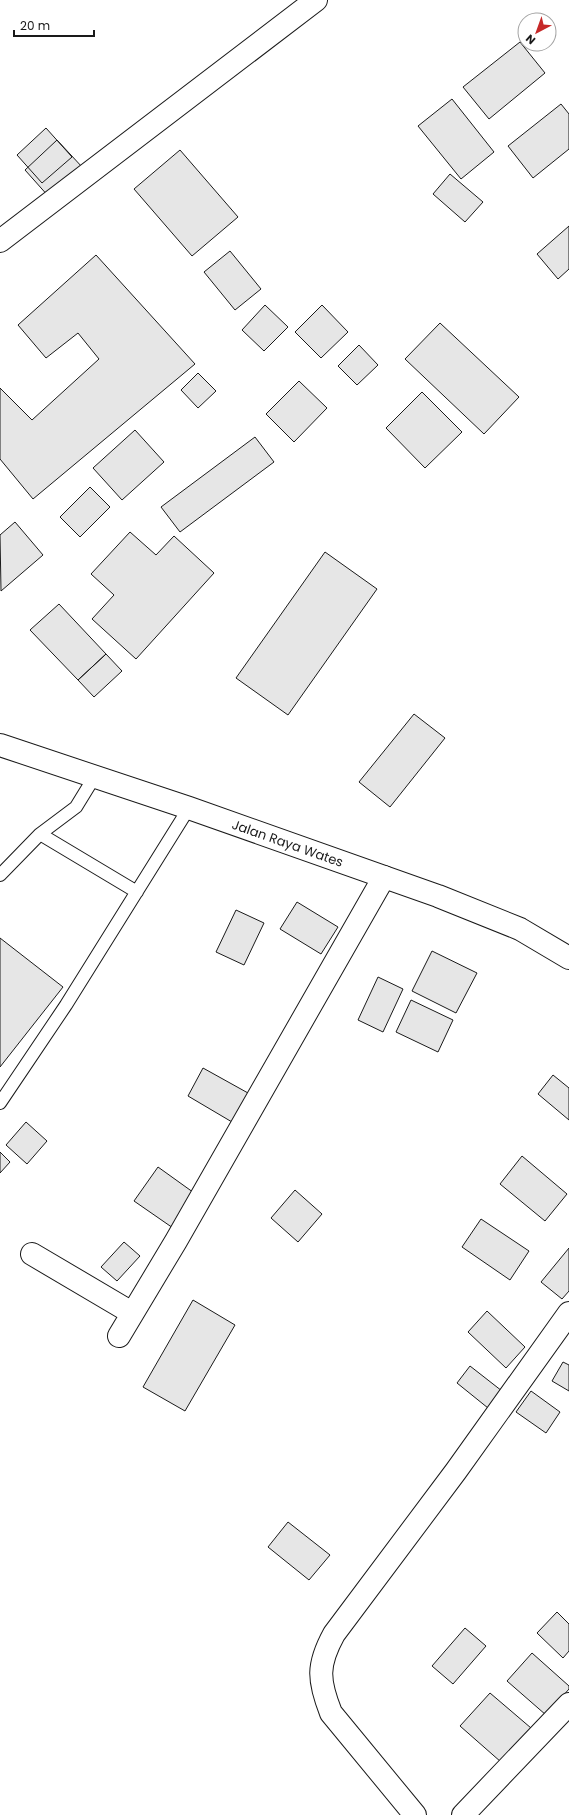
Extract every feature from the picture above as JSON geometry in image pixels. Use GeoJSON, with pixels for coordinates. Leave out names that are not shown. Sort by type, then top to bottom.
{"type":"FeatureCollection","features":[{"type":"Feature","properties":{"kind":"main road"},"geometry":{"type":"LineString","coordinates":[[0,241],[316,0]]}},
{"type":"Feature","properties":{"kind":"main road","name":"Jalan Raya Wates"},"geometry":{"type":"LineString","coordinates":[[0,745],[189,808],[384,877],[520,929],[569,958]]}},
{"type":"Feature","properties":{"kind":"main road"},"geometry":{"type":"LineString","coordinates":[[119,1336],[132,1312],[176,1241],[384,877]]}},
{"type":"Feature","properties":{"kind":"main road"},"geometry":{"type":"LineString","coordinates":[[32,1254],[132,1312]]}},
{"type":"Feature","properties":{"kind":"main road"},"geometry":{"type":"LineString","coordinates":[[415,1815],[331,1713],[324,1694],[320,1675],[325,1651],[334,1634],[456,1470],[569,1313]]}},
{"type":"Feature","properties":{"kind":"main road"},"geometry":{"type":"LineString","coordinates":[[463,1815],[569,1704]]}},
{"type":"Feature","properties":{"kind":"lane"},"geometry":{"type":"LineString","coordinates":[[0,875],[40,834],[76,807],[94,776]]}},
{"type":"Feature","properties":{"kind":"lane"},"geometry":{"type":"LineString","coordinates":[[0,1103],[66,1005],[189,808]]}},
{"type":"Feature","properties":{"kind":"lane"},"geometry":{"type":"LineString","coordinates":[[40,834],[137,892]]}},
{"type":"Feature","properties":{"kind":"building"},"geometry":{"type":"Polygon","coordinates":[[[517,44],[517,52],[528,52],[545,73],[489,119],[463,87],[517,44]]]}},
{"type":"Feature","properties":{"kind":"building"},"geometry":{"type":"Polygon","coordinates":[[[452,99],[494,152],[461,179],[418,126],[452,99]]]}},
{"type":"Feature","properties":{"kind":"building"},"geometry":{"type":"Polygon","coordinates":[[[561,104],[569,114],[569,149],[533,178],[508,146],[561,104]]]}},
{"type":"Feature","properties":{"kind":"building"},"geometry":{"type":"Polygon","coordinates":[[[46,128],[72,157],[42,183],[17,155],[46,128]]]}},
{"type":"Feature","properties":{"kind":"building"},"geometry":{"type":"Polygon","coordinates":[[[57,140],[83,168],[50,198],[25,170],[57,140]]]}},
{"type":"Feature","properties":{"kind":"building"},"geometry":{"type":"Polygon","coordinates":[[[180,150],[238,217],[192,256],[134,189],[180,150]]]}},
{"type":"Feature","properties":{"kind":"building"},"geometry":{"type":"Polygon","coordinates":[[[450,174],[483,202],[465,222],[433,194],[450,174]]]}},
{"type":"Feature","properties":{"kind":"building"},"geometry":{"type":"Polygon","coordinates":[[[569,226],[569,269],[558,279],[537,254],[569,226]]]}},
{"type":"Feature","properties":{"kind":"building"},"geometry":{"type":"Polygon","coordinates":[[[230,251],[261,289],[235,310],[204,272],[230,251]]]}},
{"type":"Feature","properties":{"kind":"building"},"geometry":{"type":"Polygon","coordinates":[[[96,255],[195,364],[33,499],[0,459],[0,388],[32,420],[99,359],[78,333],[46,358],[18,325],[96,255]]]}},
{"type":"Feature","properties":{"kind":"building"},"geometry":{"type":"Polygon","coordinates":[[[265,305],[288,327],[264,351],[242,330],[265,305]]]}},
{"type":"Feature","properties":{"kind":"building"},"geometry":{"type":"Polygon","coordinates":[[[322,305],[348,332],[321,358],[295,332],[322,305]]]}},
{"type":"Feature","properties":{"kind":"building"},"geometry":{"type":"Polygon","coordinates":[[[440,323],[519,397],[484,434],[405,359],[440,323]]]}},
{"type":"Feature","properties":{"kind":"building"},"geometry":{"type":"Polygon","coordinates":[[[359,345],[378,365],[357,385],[338,366],[359,345]]]}},
{"type":"Feature","properties":{"kind":"building"},"geometry":{"type":"Polygon","coordinates":[[[198,373],[216,391],[198,408],[181,390],[198,373]]]}},
{"type":"Feature","properties":{"kind":"building"},"geometry":{"type":"Polygon","coordinates":[[[299,381],[327,408],[294,442],[266,414],[299,381]]]}},
{"type":"Feature","properties":{"kind":"building"},"geometry":{"type":"Polygon","coordinates":[[[422,392],[462,432],[425,468],[386,428],[422,392]]]}},
{"type":"Feature","properties":{"kind":"building"},"geometry":{"type":"Polygon","coordinates":[[[135,430],[164,462],[122,500],[93,468],[135,430]]]}},
{"type":"Feature","properties":{"kind":"building"},"geometry":{"type":"Polygon","coordinates":[[[255,437],[274,462],[180,532],[161,507],[255,437]]]}},
{"type":"Feature","properties":{"kind":"building"},"geometry":{"type":"Polygon","coordinates":[[[90,487],[110,507],[80,537],[60,517],[90,487]]]}},
{"type":"Feature","properties":{"kind":"building"},"geometry":{"type":"Polygon","coordinates":[[[15,522],[43,555],[1,591],[0,535],[15,522]]]}},
{"type":"Feature","properties":{"kind":"building"},"geometry":{"type":"Polygon","coordinates":[[[130,532],[156,555],[174,536],[214,573],[136,659],[92,619],[114,595],[91,574],[130,532]]]}},
{"type":"Feature","properties":{"kind":"building"},"geometry":{"type":"Polygon","coordinates":[[[325,552],[377,589],[288,715],[236,678],[325,552]]]}},
{"type":"Feature","properties":{"kind":"building"},"geometry":{"type":"Polygon","coordinates":[[[59,604],[106,654],[78,680],[30,630],[59,604]]]}},
{"type":"Feature","properties":{"kind":"building"},"geometry":{"type":"Polygon","coordinates":[[[106,654],[122,671],[94,697],[78,680],[106,654]]]}},
{"type":"Feature","properties":{"kind":"building"},"geometry":{"type":"Polygon","coordinates":[[[414,714],[445,738],[390,807],[359,782],[414,714]]]}},
{"type":"Feature","properties":{"kind":"building"},"geometry":{"type":"Polygon","coordinates":[[[297,902],[338,927],[321,954],[280,929],[297,902]]]}},
{"type":"Feature","properties":{"kind":"building"},"geometry":{"type":"Polygon","coordinates":[[[236,910],[264,923],[244,965],[216,952],[236,910]]]}},
{"type":"Feature","properties":{"kind":"building"},"geometry":{"type":"Polygon","coordinates":[[[0,938],[63,987],[0,1067],[0,938]]]}},
{"type":"Feature","properties":{"kind":"building"},"geometry":{"type":"Polygon","coordinates":[[[432,951],[477,973],[456,1013],[412,991],[432,951]]]}},
{"type":"Feature","properties":{"kind":"building"},"geometry":{"type":"Polygon","coordinates":[[[378,977],[403,989],[383,1032],[358,1020],[378,977]]]}},
{"type":"Feature","properties":{"kind":"building"},"geometry":{"type":"Polygon","coordinates":[[[411,1000],[453,1020],[438,1052],[396,1032],[411,1000]]]}},
{"type":"Feature","properties":{"kind":"building"},"geometry":{"type":"Polygon","coordinates":[[[203,1068],[248,1093],[232,1122],[188,1096],[203,1068]]]}},
{"type":"Feature","properties":{"kind":"building"},"geometry":{"type":"Polygon","coordinates":[[[553,1075],[569,1088],[569,1120],[538,1094],[553,1075]]]}},
{"type":"Feature","properties":{"kind":"building"},"geometry":{"type":"Polygon","coordinates":[[[26,1122],[47,1141],[27,1164],[6,1145],[26,1122]]]}},
{"type":"Feature","properties":{"kind":"building"},"geometry":{"type":"Polygon","coordinates":[[[0,1152],[10,1162],[0,1173],[0,1152]]]}},
{"type":"Feature","properties":{"kind":"building"},"geometry":{"type":"Polygon","coordinates":[[[522,1156],[567,1194],[545,1221],[500,1184],[522,1156]]]}},
{"type":"Feature","properties":{"kind":"building"},"geometry":{"type":"Polygon","coordinates":[[[158,1167],[197,1195],[173,1228],[134,1201],[158,1167]]]}},
{"type":"Feature","properties":{"kind":"building"},"geometry":{"type":"Polygon","coordinates":[[[295,1190],[322,1214],[298,1242],[271,1218],[295,1190]]]}},
{"type":"Feature","properties":{"kind":"building"},"geometry":{"type":"Polygon","coordinates":[[[481,1219],[529,1251],[510,1280],[462,1247],[481,1219]]]}},
{"type":"Feature","properties":{"kind":"building"},"geometry":{"type":"Polygon","coordinates":[[[124,1242],[140,1256],[117,1281],[101,1267],[124,1242]]]}},
{"type":"Feature","properties":{"kind":"building"},"geometry":{"type":"Polygon","coordinates":[[[569,1248],[569,1291],[562,1299],[541,1282],[569,1248]]]}},
{"type":"Feature","properties":{"kind":"building"},"geometry":{"type":"Polygon","coordinates":[[[193,1300],[235,1325],[185,1411],[143,1387],[193,1300]]]}},
{"type":"Feature","properties":{"kind":"building"},"geometry":{"type":"Polygon","coordinates":[[[487,1311],[525,1347],[506,1368],[468,1332],[487,1311]]]}},
{"type":"Feature","properties":{"kind":"building"},"geometry":{"type":"Polygon","coordinates":[[[563,1362],[569,1365],[569,1391],[552,1381],[563,1362]]]}},
{"type":"Feature","properties":{"kind":"building"},"geometry":{"type":"Polygon","coordinates":[[[470,1366],[502,1391],[488,1408],[457,1383],[470,1366]]]}},
{"type":"Feature","properties":{"kind":"building"},"geometry":{"type":"Polygon","coordinates":[[[531,1391],[560,1412],[546,1433],[516,1412],[531,1391]]]}},
{"type":"Feature","properties":{"kind":"building"},"geometry":{"type":"Polygon","coordinates":[[[288,1522],[330,1555],[309,1580],[268,1547],[288,1522]]]}},
{"type":"Feature","properties":{"kind":"building"},"geometry":{"type":"Polygon","coordinates":[[[557,1612],[569,1624],[569,1651],[563,1658],[537,1633],[557,1612]]]}},
{"type":"Feature","properties":{"kind":"building"},"geometry":{"type":"Polygon","coordinates":[[[465,1628],[486,1646],[453,1684],[432,1666],[465,1628]]]}},
{"type":"Feature","properties":{"kind":"building"},"geometry":{"type":"Polygon","coordinates":[[[532,1653],[569,1686],[569,1689],[546,1715],[507,1681],[532,1653]]]}},
{"type":"Feature","properties":{"kind":"building"},"geometry":{"type":"Polygon","coordinates":[[[490,1693],[531,1728],[501,1762],[460,1726],[490,1693]]]}}]}
